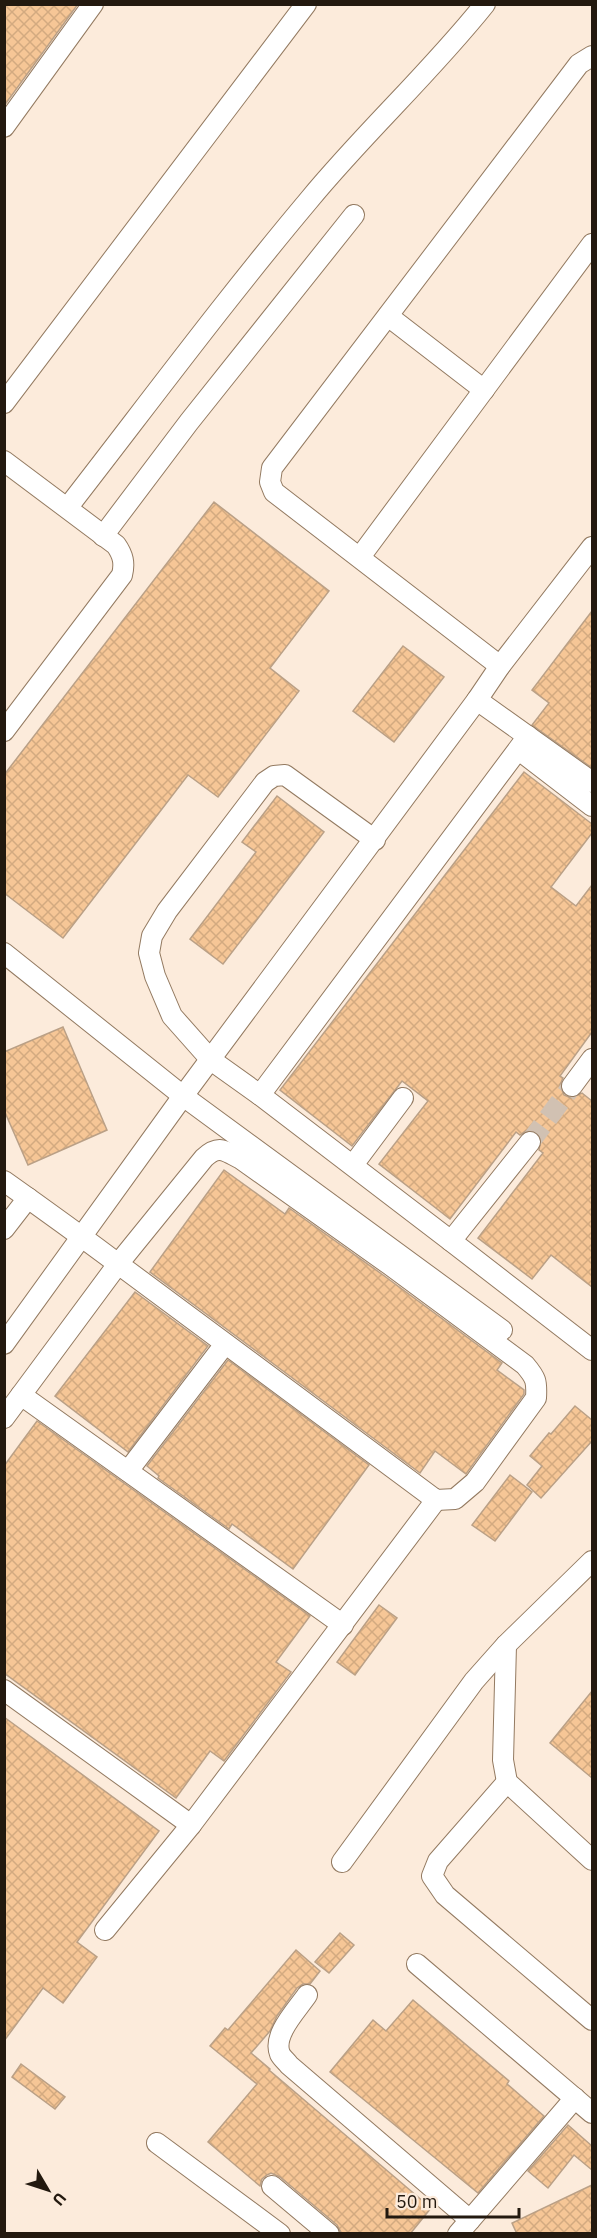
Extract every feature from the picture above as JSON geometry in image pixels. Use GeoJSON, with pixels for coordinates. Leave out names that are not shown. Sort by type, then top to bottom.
{"type":"FeatureCollection","features":[{"type":"Feature","properties":{"kind":"lane"},"geometry":{"type":"LineString","coordinates":[[4,127],[93,4]]}},
{"type":"Feature","properties":{"kind":"lane"},"geometry":{"type":"LineString","coordinates":[[4,403],[306,4]]}},
{"type":"Feature","properties":{"kind":"lane"},"geometry":{"type":"LineString","coordinates":[[68,507],[242,282],[309,200],[367,133],[457,40],[485,4]]}},
{"type":"Feature","properties":{"kind":"lane"},"geometry":{"type":"LineString","coordinates":[[500,666],[274,492],[270,482],[272,468],[579,64],[592,56]]}},
{"type":"Feature","properties":{"kind":"lane"},"geometry":{"type":"LineString","coordinates":[[103,536],[189,422],[354,214]]}},
{"type":"Feature","properties":{"kind":"lane"},"geometry":{"type":"LineString","coordinates":[[360,557],[592,244]]}},
{"type":"Feature","properties":{"kind":"lane"},"geometry":{"type":"LineString","coordinates":[[388,316],[484,390]]}},
{"type":"Feature","properties":{"kind":"lane"},"geometry":{"type":"LineString","coordinates":[[4,461],[116,545],[122,554],[124,565],[122,575],[4,732]]}},
{"type":"Feature","properties":{"kind":"lane"},"geometry":{"type":"LineString","coordinates":[[4,1344],[183,1096],[375,840],[500,666],[592,547]]}},
{"type":"Feature","properties":{"kind":"lane"},"geometry":{"type":"LineString","coordinates":[[477,700],[592,806]]}},
{"type":"Feature","properties":{"kind":"lane"},"geometry":{"type":"LineString","coordinates":[[523,743],[592,782]]}},
{"type":"Feature","properties":{"kind":"lane"},"geometry":{"type":"LineString","coordinates":[[260,1095],[523,743]]}},
{"type":"Feature","properties":{"kind":"lane"},"geometry":{"type":"LineString","coordinates":[[375,840],[285,775],[274,776],[265,782],[167,911],[152,936],[149,953],[155,976],[172,1016],[211,1060],[353,1165],[592,1350]]}},
{"type":"Feature","properties":{"kind":"lane"},"geometry":{"type":"LineString","coordinates":[[4,953],[183,1096],[501,1330]]}},
{"type":"Feature","properties":{"kind":"lane"},"geometry":{"type":"LineString","coordinates":[[572,1086],[592,1059]]}},
{"type":"Feature","properties":{"kind":"lane"},"geometry":{"type":"LineString","coordinates":[[353,1165],[404,1098]]}},
{"type":"Feature","properties":{"kind":"lane"},"geometry":{"type":"LineString","coordinates":[[451,1241],[530,1142]]}},
{"type":"Feature","properties":{"kind":"lane"},"geometry":{"type":"LineString","coordinates":[[4,1181],[28,1197],[82,1237],[118,1264],[225,1344],[436,1500],[455,1499],[475,1482],[536,1398],[537,1384],[536,1377],[525,1365],[241,1159],[222,1149],[213,1150],[204,1158],[118,1264],[4,1418]]}},
{"type":"Feature","properties":{"kind":"lane"},"geometry":{"type":"LineString","coordinates":[[4,1229],[28,1197]]}},
{"type":"Feature","properties":{"kind":"lane"},"geometry":{"type":"LineString","coordinates":[[128,1471],[225,1344]]}},
{"type":"Feature","properties":{"kind":"lane"},"geometry":{"type":"LineString","coordinates":[[21,1395],[343,1625]]}},
{"type":"Feature","properties":{"kind":"lane"},"geometry":{"type":"LineString","coordinates":[[105,1930],[191,1825],[436,1500]]}},
{"type":"Feature","properties":{"kind":"lane"},"geometry":{"type":"LineString","coordinates":[[342,1862],[474,1681],[506,1645],[592,1561]]}},
{"type":"Feature","properties":{"kind":"lane"},"geometry":{"type":"LineString","coordinates":[[506,1645],[503,1760],[507,1782],[592,1860]]}},
{"type":"Feature","properties":{"kind":"lane"},"geometry":{"type":"LineString","coordinates":[[4,1690],[191,1825]]}},
{"type":"Feature","properties":{"kind":"lane"},"geometry":{"type":"LineString","coordinates":[[507,1782],[438,1862],[432,1876],[445,1895],[592,2020]]}},
{"type":"Feature","properties":{"kind":"lane"},"geometry":{"type":"LineString","coordinates":[[417,1964],[592,2113]]}},
{"type":"Feature","properties":{"kind":"lane"},"geometry":{"type":"LineString","coordinates":[[307,1995],[279,2040],[280,2054],[464,2227],[575,2098]]}},
{"type":"Feature","properties":{"kind":"lane"},"geometry":{"type":"LineString","coordinates":[[157,2143],[280,2234]]}},
{"type":"Feature","properties":{"kind":"lane"},"geometry":{"type":"LineString","coordinates":[[272,2186],[329,2234]]}},
{"type":"Feature","properties":{"kind":"building"},"geometry":{"type":"Polygon","coordinates":[[[4,4],[78,4],[4,106],[4,4]]]}},
{"type":"Feature","properties":{"kind":"building"},"geometry":{"type":"Polygon","coordinates":[[[214,502],[329,591],[270,668],[299,691],[218,797],[188,775],[63,938],[4,893],[4,775],[214,502]]]}},
{"type":"Feature","properties":{"kind":"building"},"geometry":{"type":"Polygon","coordinates":[[[592,611],[592,768],[532,725],[549,703],[532,690],[592,611]]]}},
{"type":"Feature","properties":{"kind":"building"},"geometry":{"type":"Polygon","coordinates":[[[403,646],[444,677],[394,742],[353,711],[403,646]]]}},
{"type":"Feature","properties":{"kind":"building"},"geometry":{"type":"Polygon","coordinates":[[[524,772],[592,824],[592,833],[551,887],[576,906],[592,885],[592,1032],[560,1076],[563,1078],[560,1085],[564,1095],[571,1098],[582,1093],[592,1101],[592,1287],[551,1255],[532,1279],[478,1238],[543,1153],[539,1150],[541,1138],[537,1132],[526,1131],[520,1135],[516,1132],[450,1219],[379,1164],[428,1101],[402,1081],[352,1146],[280,1090],[524,772]]]}},
{"type":"Feature","properties":{"kind":"building"},"geometry":{"type":"Polygon","coordinates":[[[277,796],[324,832],[223,964],[190,939],[256,852],[242,842],[277,796]]]}},
{"type":"Feature","properties":{"kind":"building"},"geometry":{"type":"Polygon","coordinates":[[[63,1027],[107,1130],[28,1165],[4,1110],[4,1052],[63,1027]]]}},
{"type":"Feature","properties":{"kind":"building"},"geometry":{"type":"Polygon","coordinates":[[[224,1170],[285,1214],[289,1208],[383,1275],[502,1363],[497,1370],[524,1390],[524,1394],[466,1474],[435,1451],[420,1473],[150,1272],[224,1170]]]}},
{"type":"Feature","properties":{"kind":"building"},"geometry":{"type":"Polygon","coordinates":[[[135,1292],[208,1346],[128,1452],[55,1396],[135,1292]]]}},
{"type":"Feature","properties":{"kind":"building"},"geometry":{"type":"Polygon","coordinates":[[[228,1360],[369,1465],[293,1569],[232,1524],[229,1529],[158,1478],[159,1476],[147,1466],[228,1360]]]}},
{"type":"Feature","properties":{"kind":"building"},"geometry":{"type":"Polygon","coordinates":[[[575,1406],[592,1420],[592,1441],[541,1498],[527,1485],[542,1466],[530,1456],[575,1406]]]}},
{"type":"Feature","properties":{"kind":"building"},"geometry":{"type":"Polygon","coordinates":[[[37,1421],[310,1616],[276,1662],[291,1672],[224,1761],[210,1751],[176,1798],[4,1673],[4,1466],[37,1421]]]}},
{"type":"Feature","properties":{"kind":"building"},"geometry":{"type":"Polygon","coordinates":[[[510,1475],[532,1492],[495,1541],[472,1525],[510,1475]]]}},
{"type":"Feature","properties":{"kind":"building"},"geometry":{"type":"Polygon","coordinates":[[[379,1605],[397,1618],[355,1675],[337,1662],[379,1605]]]}},
{"type":"Feature","properties":{"kind":"building"},"geometry":{"type":"Polygon","coordinates":[[[592,1691],[592,1778],[550,1743],[592,1691]]]}},
{"type":"Feature","properties":{"kind":"building"},"geometry":{"type":"Polygon","coordinates":[[[4,1717],[159,1831],[77,1942],[97,1957],[63,2003],[43,1988],[4,2041],[4,1717]]]}},
{"type":"Feature","properties":{"kind":"building"},"geometry":{"type":"Polygon","coordinates":[[[340,1933],[354,1945],[329,1973],[315,1962],[340,1933]]]}},
{"type":"Feature","properties":{"kind":"building"},"geometry":{"type":"Polygon","coordinates":[[[296,1950],[320,1971],[310,1984],[303,1984],[297,1988],[277,2016],[270,2031],[251,2053],[431,2208],[410,2234],[342,2234],[337,2225],[280,2177],[271,2173],[262,2179],[260,2186],[208,2142],[257,2084],[210,2046],[225,2028],[228,2030],[296,1950]]]}},
{"type":"Feature","properties":{"kind":"building"},"geometry":{"type":"Polygon","coordinates":[[[413,2000],[509,2081],[507,2084],[544,2116],[478,2193],[330,2072],[373,2020],[386,2031],[413,2000]]]}},
{"type":"Feature","properties":{"kind":"building"},"geometry":{"type":"Polygon","coordinates":[[[21,2064],[65,2097],[55,2109],[12,2077],[21,2064]]]}},
{"type":"Feature","properties":{"kind":"building"},"geometry":{"type":"Polygon","coordinates":[[[568,2125],[592,2146],[592,2170],[574,2155],[548,2188],[528,2171],[568,2125]]]}},
{"type":"Feature","properties":{"kind":"building"},"geometry":{"type":"Polygon","coordinates":[[[592,2185],[592,2234],[517,2234],[512,2223],[592,2185]]]}},
{"type":"Feature","properties":{"kind":"tunnel"},"geometry":{"type":"LineString","coordinates":[[530,1142],[572,1086]]}}]}
